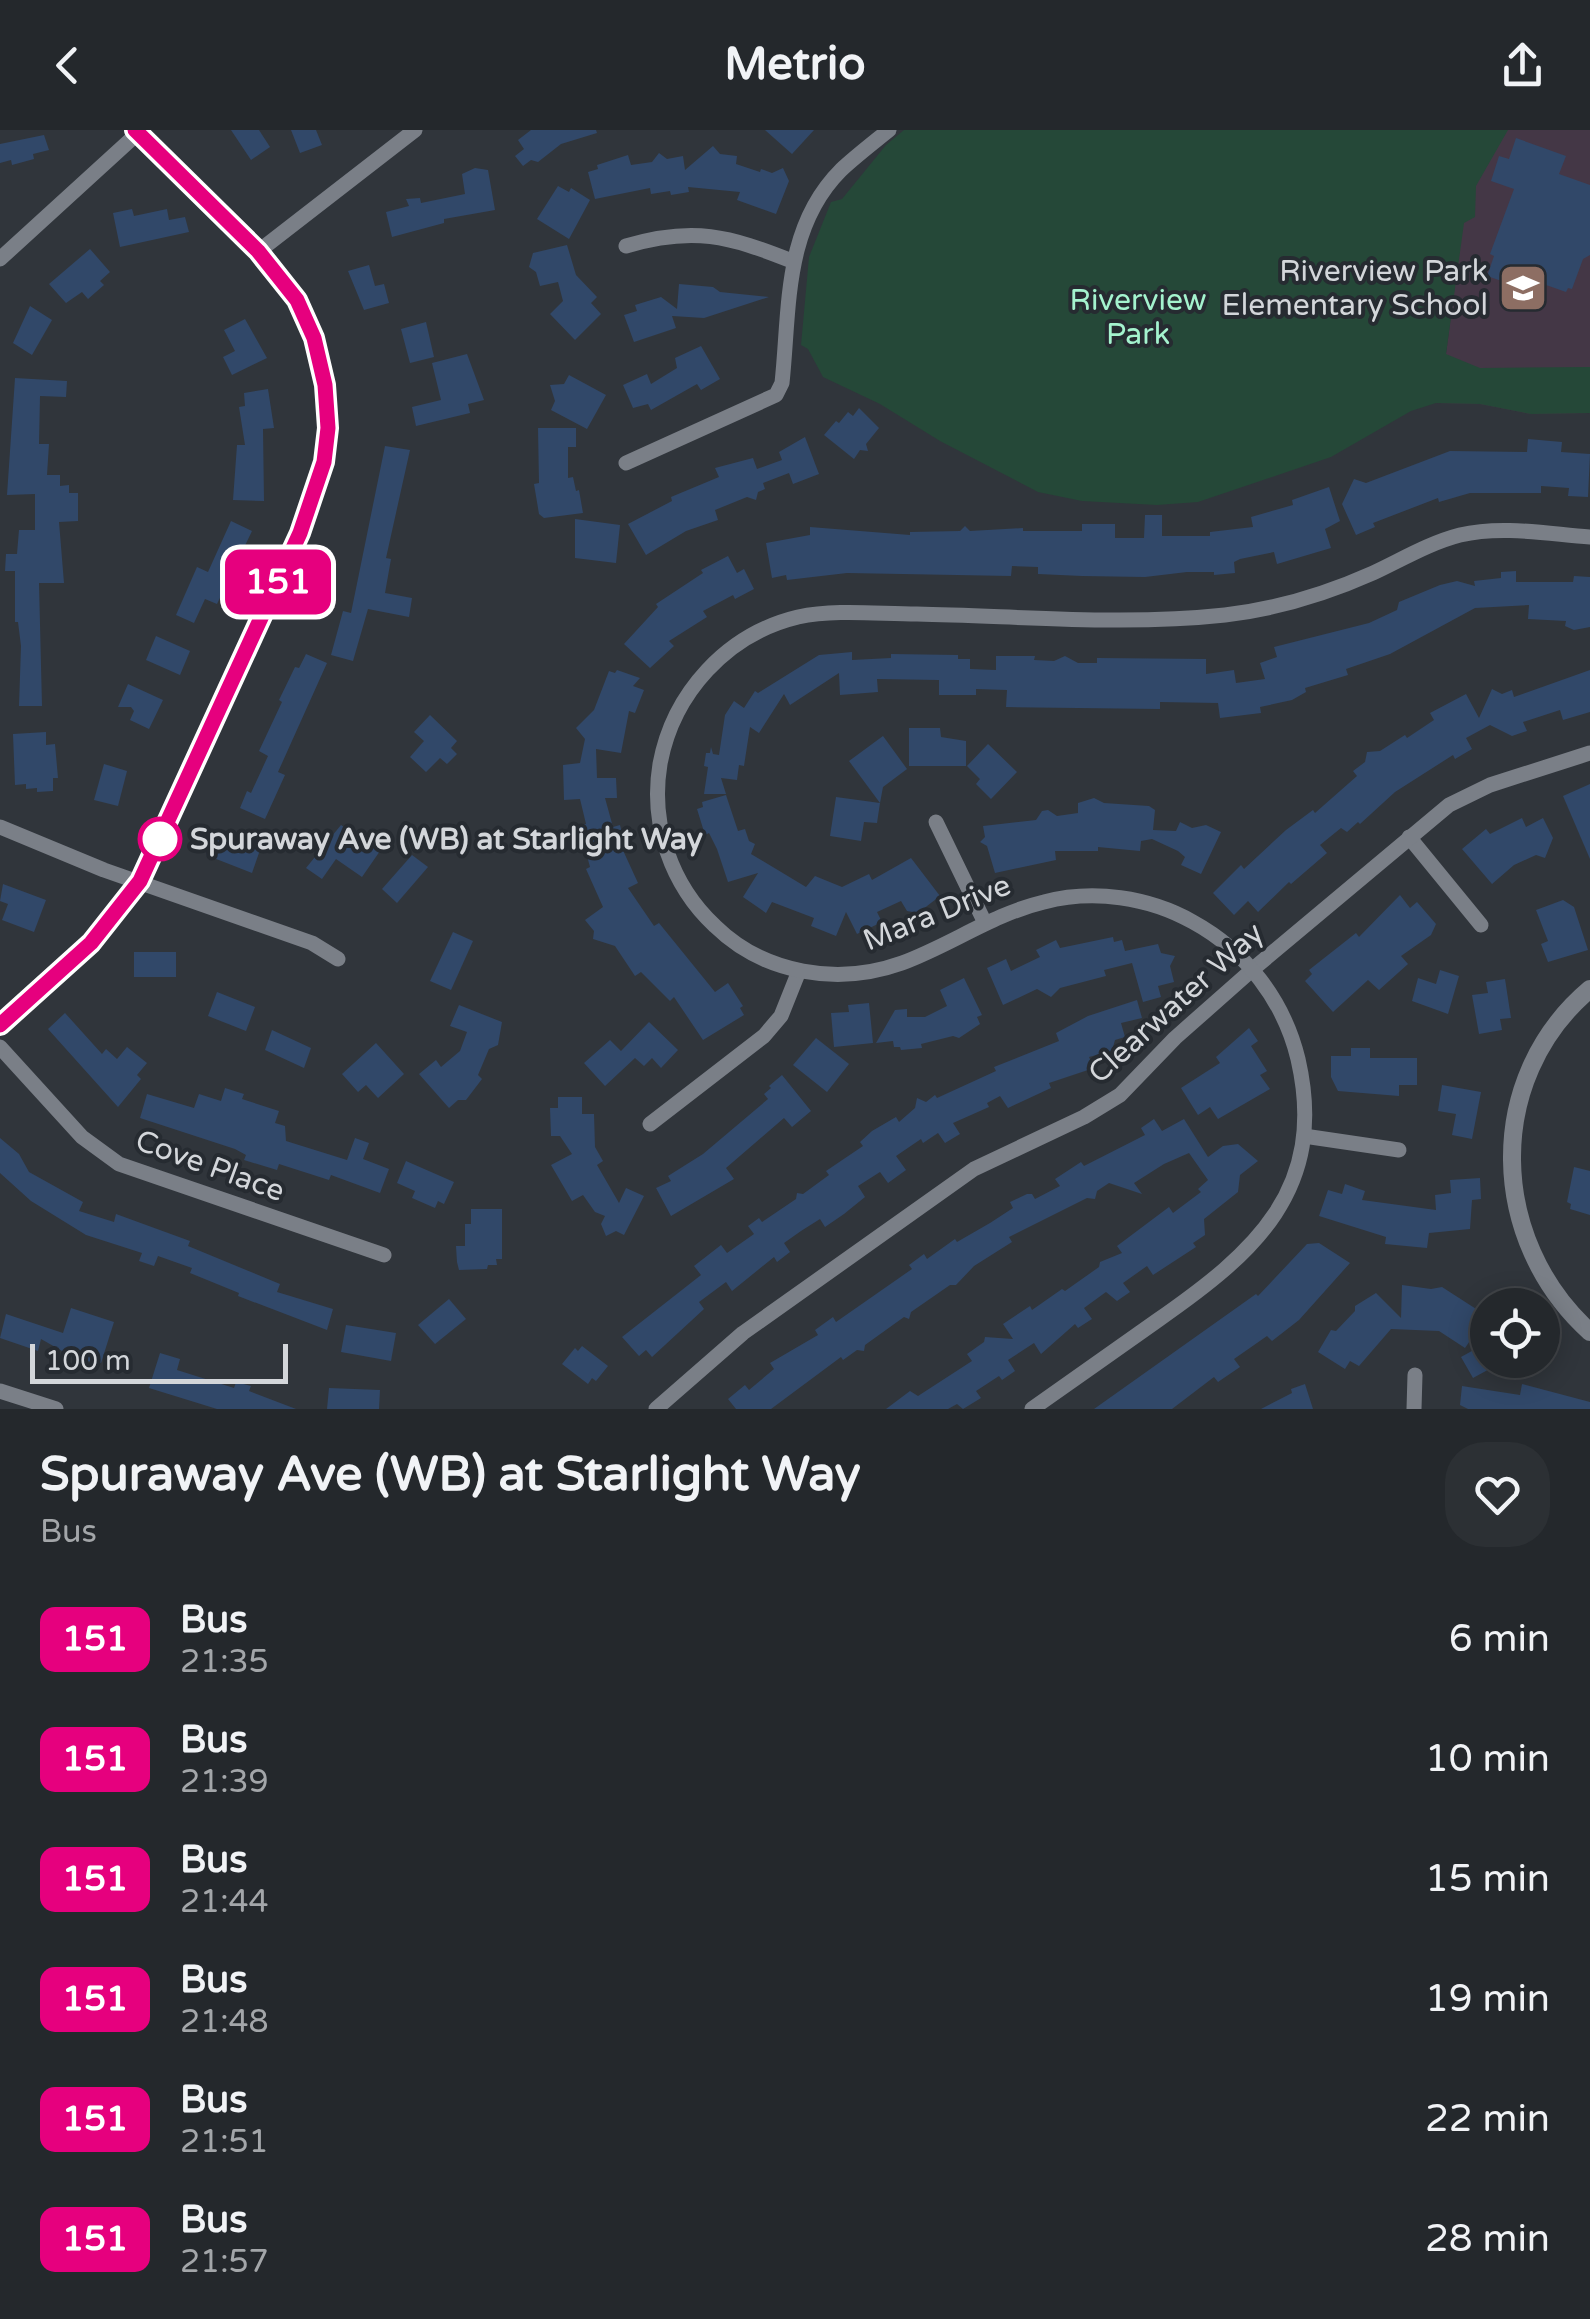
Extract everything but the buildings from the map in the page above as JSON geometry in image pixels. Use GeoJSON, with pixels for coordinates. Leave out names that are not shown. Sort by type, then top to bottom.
{"type":"FeatureCollection","features":[{"type":"Feature","properties":{"kind":"street"},"geometry":{"type":"LineString","coordinates":[[258,251],[414,130]]}},
{"type":"Feature","properties":{"kind":"street"},"geometry":{"type":"LineString","coordinates":[[626,463],[776,395],[782,383],[792,261],[804,228],[833,179],[889,130]]}},
{"type":"Feature","properties":{"kind":"street"},"geometry":{"type":"LineString","coordinates":[[0,259],[137,131],[258,251],[297,300],[318,350],[327,402],[324,462],[300,533],[140,881],[91,943],[0,1025]]}},
{"type":"Feature","properties":{"kind":"street"},"geometry":{"type":"LineString","coordinates":[[626,246],[667,235],[698,233],[740,242],[792,261]]}},
{"type":"Feature","properties":{"kind":"street","name":"Mara Drive"},"geometry":{"type":"LineString","coordinates":[[1032,1409],[1214,1281],[1247,1252],[1281,1204],[1304,1136],[1304,1099],[1296,1052],[1281,1013],[1253,969],[1192,921],[1122,898],[1057,899],[985,924],[888,968],[843,974],[799,971],[753,954],[718,929],[684,888],[662,834],[658,784],[674,716],[698,680],[744,639],[798,618],[838,614],[1170,618],[1224,615],[1326,592],[1442,541],[1468,534],[1511,531],[1590,537]]}},
{"type":"Feature","properties":{"kind":"street","name":"Clearwater Way"},"geometry":{"type":"LineString","coordinates":[[656,1409],[743,1333],[974,1169],[1084,1117],[1120,1095],[1175,1038],[1253,969],[1449,805],[1476,790],[1590,753]]}},
{"type":"Feature","properties":{"kind":"street"},"geometry":{"type":"LineString","coordinates":[[936,822],[985,924]]}},
{"type":"Feature","properties":{"kind":"street"},"geometry":{"type":"LineString","coordinates":[[0,827],[312,943],[338,959]]}},
{"type":"Feature","properties":{"kind":"street"},"geometry":{"type":"LineString","coordinates":[[1409,836],[1481,925]]}},
{"type":"Feature","properties":{"kind":"street"},"geometry":{"type":"LineString","coordinates":[[650,1124],[764,1036],[782,1016],[799,971]]}},
{"type":"Feature","properties":{"kind":"street"},"geometry":{"type":"LineString","coordinates":[[1590,989],[1557,1024],[1533,1062],[1514,1122],[1511,1170],[1521,1230],[1536,1265],[1564,1306],[1590,1332]]}},
{"type":"Feature","properties":{"kind":"street","name":"Cove Place"},"geometry":{"type":"LineString","coordinates":[[0,1048],[82,1137],[119,1164],[384,1255]]}},
{"type":"Feature","properties":{"kind":"street"},"geometry":{"type":"LineString","coordinates":[[1304,1136],[1399,1150]]}},
{"type":"Feature","properties":{"kind":"street"},"geometry":{"type":"LineString","coordinates":[[1414,1409],[1415,1376]]}},
{"type":"Feature","properties":{"kind":"street"},"geometry":{"type":"LineString","coordinates":[[0,1391],[56,1409]]}},
{"type":"Feature","properties":{"kind":"shaded area","name":"Riverview Park Elementary School"},"geometry":{"type":"Polygon","coordinates":[[[1475,130],[1590,130],[1590,413],[1531,414],[1480,404],[1436,403],[1475,130]]]}},
{"type":"Feature","properties":{"kind":"green space","name":"Riverview Park"},"geometry":{"type":"Polygon","coordinates":[[[904,130],[1508,130],[1476,186],[1475,217],[1464,223],[1446,354],[1480,368],[1590,367],[1590,413],[1531,414],[1480,404],[1436,403],[1411,411],[1331,457],[1198,502],[1157,505],[1082,501],[1038,492],[940,441],[880,404],[823,377],[808,349],[801,345],[809,257],[831,202],[842,199],[886,145],[904,130]]]}},
{"type":"Feature","properties":{"kind":"bus line","name":"151"},"geometry":{"type":"LineString","coordinates":[[0,1025],[91,943],[140,881],[300,533],[324,462],[328,428],[322,365],[297,300],[258,251],[135,130]]}},
{"type":"Feature","properties":{"kind":"place","name":"Riverview Park Elementary School"},"geometry":{"type":"Point","coordinates":[1523,288]}},
{"type":"Feature","properties":{"kind":"place","name":"Spuraway Ave (WB) at Starlight Way"},"geometry":{"type":"Point","coordinates":[160,839]}}]}
